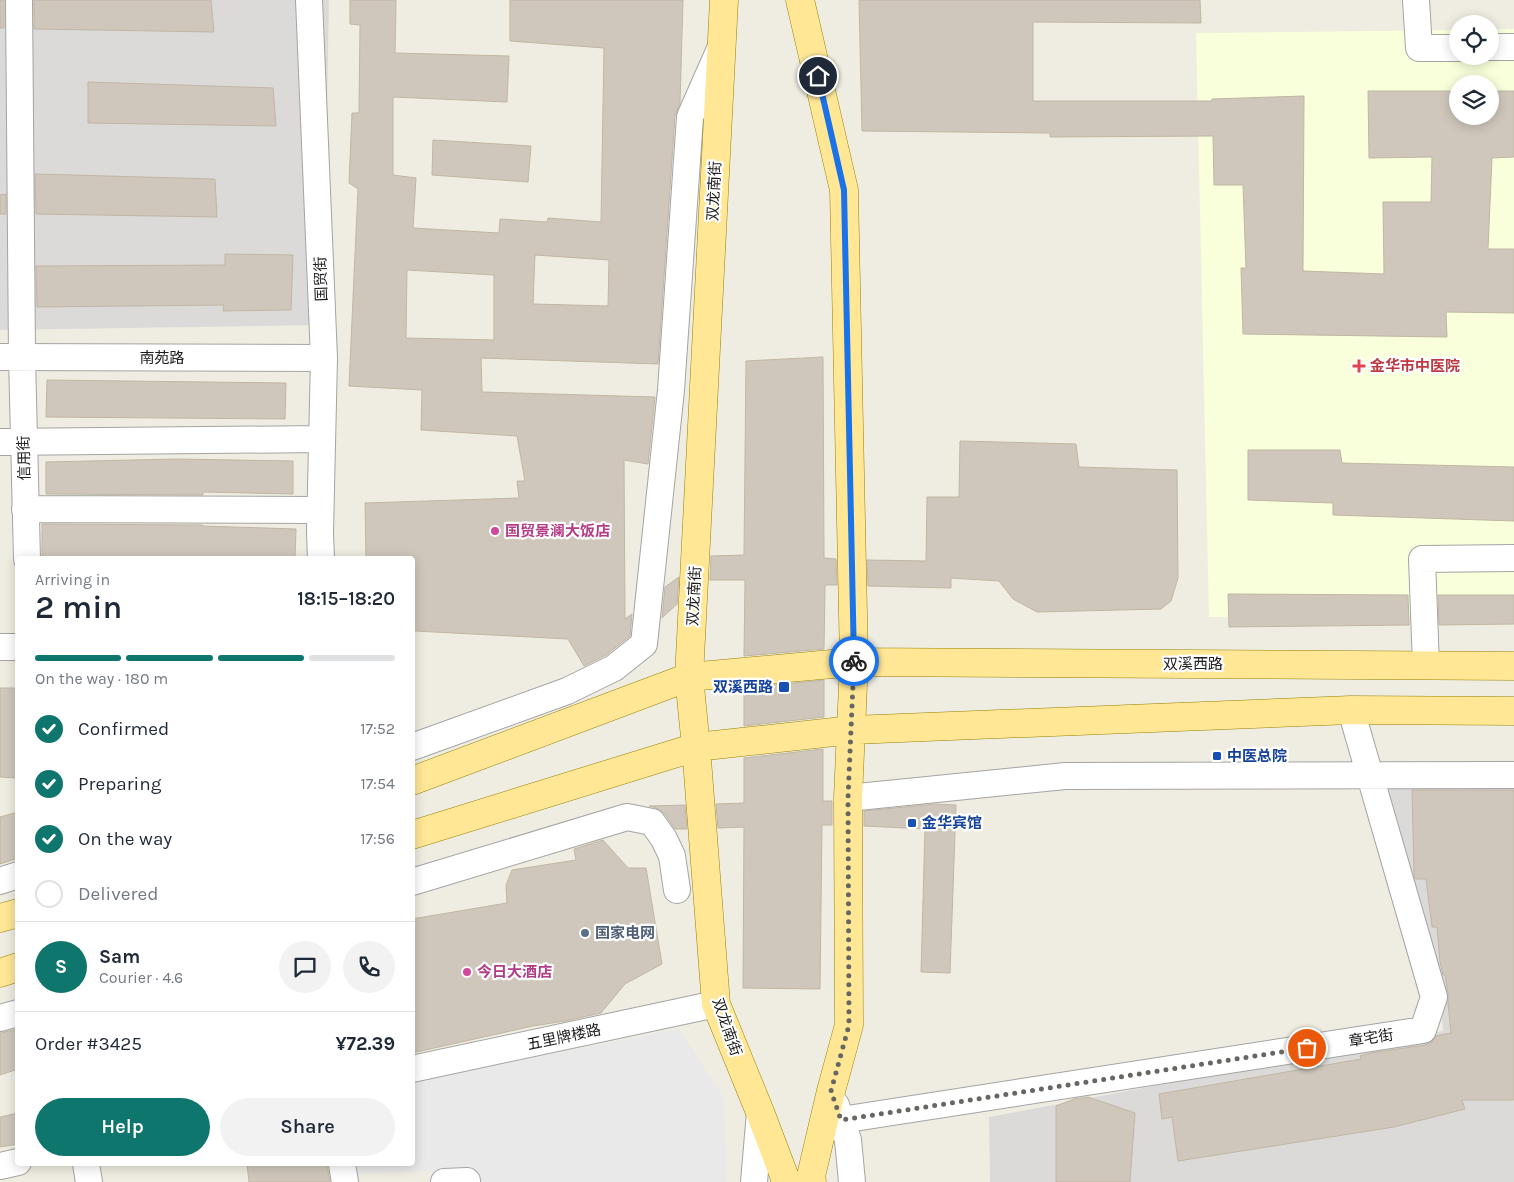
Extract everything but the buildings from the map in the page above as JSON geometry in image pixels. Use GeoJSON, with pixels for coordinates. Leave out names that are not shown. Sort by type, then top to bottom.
{"type":"FeatureCollection","features":[{"type":"Feature","properties":{"kind":"main road","name":"双龙南街"},"geometry":{"type":"LineString","coordinates":[[724,0],[689,677],[716,1004],[760,1112],[798,1179]]}},
{"type":"Feature","properties":{"kind":"main road","name":"双龙南街"},"geometry":{"type":"LineString","coordinates":[[798,1179],[831,1091],[849,1025],[848,798],[854,662],[844,190],[800,0]]}},
{"type":"Feature","properties":{"kind":"main road","name":"双溪西路"},"geometry":{"type":"LineString","coordinates":[[415,779],[689,677],[854,662],[1514,666]]}},
{"type":"Feature","properties":{"kind":"main road"},"geometry":{"type":"LineString","coordinates":[[415,834],[696,747],[852,730],[1351,710],[1514,711]]}},
{"type":"Feature","properties":{"kind":"main road"},"geometry":{"type":"LineString","coordinates":[[0,918],[15,914]]}},
{"type":"Feature","properties":{"kind":"main road"},"geometry":{"type":"LineString","coordinates":[[0,973],[15,968]]}},
{"type":"Feature","properties":{"kind":"street","name":"信用街"},"geometry":{"type":"LineString","coordinates":[[19,0],[11,357],[12,442],[25,509],[26,556]]}},
{"type":"Feature","properties":{"kind":"street","name":"国贸街"},"geometry":{"type":"LineString","coordinates":[[309,0],[324,358],[320,510],[321,556]]}},
{"type":"Feature","properties":{"kind":"street"},"geometry":{"type":"LineString","coordinates":[[1416,0],[1419,48],[1449,48]]}},
{"type":"Feature","properties":{"kind":"street"},"geometry":{"type":"LineString","coordinates":[[415,746],[567,691],[614,668],[644,644],[671,390],[690,117],[722,44]]}},
{"type":"Feature","properties":{"kind":"street"},"geometry":{"type":"LineString","coordinates":[[1499,47],[1514,47]]}},
{"type":"Feature","properties":{"kind":"street","name":"南苑路"},"geometry":{"type":"LineString","coordinates":[[11,357],[324,358]]}},
{"type":"Feature","properties":{"kind":"street"},"geometry":{"type":"LineString","coordinates":[[12,442],[322,440]]}},
{"type":"Feature","properties":{"kind":"street"},"geometry":{"type":"LineString","coordinates":[[25,509],[320,510]]}},
{"type":"Feature","properties":{"kind":"street"},"geometry":{"type":"LineString","coordinates":[[1426,666],[1422,559],[1514,558]]}},
{"type":"Feature","properties":{"kind":"street"},"geometry":{"type":"LineString","coordinates":[[0,648],[15,647]]}},
{"type":"Feature","properties":{"kind":"street","name":"章宅街"},"geometry":{"type":"LineString","coordinates":[[841,1120],[1422,1030],[1434,997],[1351,710]]}},
{"type":"Feature","properties":{"kind":"street"},"geometry":{"type":"LineString","coordinates":[[848,798],[1065,776],[1514,775]]}},
{"type":"Feature","properties":{"kind":"street"},"geometry":{"type":"LineString","coordinates":[[415,881],[627,817],[652,822],[664,839],[672,856],[676,890]]}},
{"type":"Feature","properties":{"kind":"street"},"geometry":{"type":"LineString","coordinates":[[0,881],[15,876]]}},
{"type":"Feature","properties":{"kind":"street","name":"五里牌楼路"},"geometry":{"type":"LineString","coordinates":[[415,1069],[716,1004]]}},
{"type":"Feature","properties":{"kind":"street"},"geometry":{"type":"LineString","coordinates":[[0,1018],[15,1014]]}},
{"type":"Feature","properties":{"kind":"street"},"geometry":{"type":"LineString","coordinates":[[831,1091],[848,1140],[852,1182]]}},
{"type":"Feature","properties":{"kind":"street"},"geometry":{"type":"LineString","coordinates":[[754,1182],[760,1112]]}},
{"type":"Feature","properties":{"kind":"street"},"geometry":{"type":"LineString","coordinates":[[0,1166],[15,1163]]}},
{"type":"Feature","properties":{"kind":"street"},"geometry":{"type":"LineString","coordinates":[[86,1166],[89,1182]]}},
{"type":"Feature","properties":{"kind":"street"},"geometry":{"type":"LineString","coordinates":[[342,1166],[345,1182]]}},
{"type":"Feature","properties":{"kind":"street"},"geometry":{"type":"LineString","coordinates":[[444,1182],[467,1182]]}},
{"type":"Feature","properties":{"kind":"shaded area"},"geometry":{"type":"Polygon","coordinates":[[[0,0],[329,0],[323,325],[0,330],[0,0]]]}},
{"type":"Feature","properties":{"kind":"shaded area","name":"金华市中医院"},"geometry":{"type":"Polygon","coordinates":[[[1499,29],[1514,29],[1514,615],[1209,617],[1196,33],[1449,30],[1449,65],[1499,65],[1499,29]]]}},
{"type":"Feature","properties":{"kind":"shaded area"},"geometry":{"type":"Polygon","coordinates":[[[1385,784],[1514,786],[1514,1182],[990,1182],[989,1117],[1443,1031],[1441,1008],[1385,784]]]}},
{"type":"Feature","properties":{"kind":"shaded area"},"geometry":{"type":"Polygon","coordinates":[[[679,1029],[724,1098],[727,1182],[479,1182],[477,1169],[358,1174],[356,1166],[415,1166],[415,1081],[679,1029]]]}},
{"type":"Feature","properties":{"kind":"way so far"},"geometry":{"type":"LineString","coordinates":[[854,661],[848,798],[849,1025],[831,1091],[841,1120],[1307,1048]]}},
{"type":"Feature","properties":{"kind":"place","name":"金华市中医院"},"geometry":{"type":"Point","coordinates":[1359,366]}},
{"type":"Feature","properties":{"kind":"place","name":"国贸景澜大饭店"},"geometry":{"type":"Point","coordinates":[495,531]}},
{"type":"Feature","properties":{"kind":"place","name":"双溪西路"},"geometry":{"type":"Point","coordinates":[784,687]}},
{"type":"Feature","properties":{"kind":"place","name":"中医总院"},"geometry":{"type":"Point","coordinates":[1217,756]}},
{"type":"Feature","properties":{"kind":"place","name":"金华宾馆"},"geometry":{"type":"Point","coordinates":[912,823]}},
{"type":"Feature","properties":{"kind":"place","name":"国家电网"},"geometry":{"type":"Point","coordinates":[585,933]}},
{"type":"Feature","properties":{"kind":"place","name":"今日大酒店"},"geometry":{"type":"Point","coordinates":[467,972]}},
{"type":"Feature","properties":{"kind":"route"},"geometry":{"type":"LineString","coordinates":[[818,76],[844,190],[854,661]]}}]}
